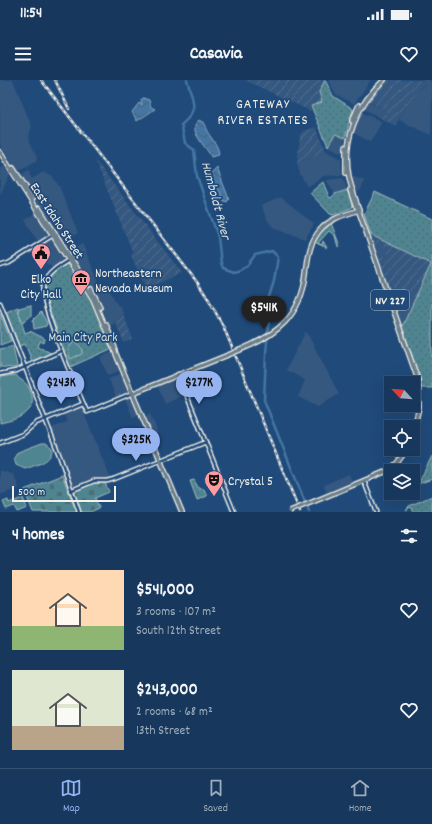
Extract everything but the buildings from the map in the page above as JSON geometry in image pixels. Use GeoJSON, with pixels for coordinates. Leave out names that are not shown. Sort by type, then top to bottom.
{"type":"FeatureCollection","features":[{"type":"Feature","properties":{"kind":"main road","name":"NV 227"},"geometry":{"type":"LineString","coordinates":[[358,209],[352,196],[345,166],[348,134],[359,106],[380,80]]}},
{"type":"Feature","properties":{"kind":"main road","name":"NV 227"},"geometry":{"type":"LineString","coordinates":[[384,80],[368,96],[361,108],[349,139],[348,175],[358,209],[418,380],[420,396],[415,420]]}},
{"type":"Feature","properties":{"kind":"main road","name":"East Idaho Street"},"geometry":{"type":"LineString","coordinates":[[0,147],[60,246],[97,302],[182,512]]}},
{"type":"Feature","properties":{"kind":"main road","name":"East Idaho Street"},"geometry":{"type":"LineString","coordinates":[[0,152],[54,235],[67,252],[70,259]]}},
{"type":"Feature","properties":{"kind":"main road"},"geometry":{"type":"LineString","coordinates":[[278,330],[291,314],[300,295],[307,255],[314,236],[327,222],[353,208],[352,196]]}},
{"type":"Feature","properties":{"kind":"main road"},"geometry":{"type":"LineString","coordinates":[[343,214],[358,209]]}},
{"type":"Feature","properties":{"kind":"main road"},"geometry":{"type":"LineString","coordinates":[[133,393],[258,343],[278,330],[296,309],[305,284],[310,247],[321,230],[334,219],[358,209]]}},
{"type":"Feature","properties":{"kind":"main road"},"geometry":{"type":"LineString","coordinates":[[60,246],[67,252]]}},
{"type":"Feature","properties":{"kind":"main road"},"geometry":{"type":"LineString","coordinates":[[129,383],[134,389],[143,389]]}},
{"type":"Feature","properties":{"kind":"main road"},"geometry":{"type":"LineString","coordinates":[[289,512],[390,469],[403,456]]}},
{"type":"Feature","properties":{"kind":"street"},"geometry":{"type":"LineString","coordinates":[[0,266],[9,263],[54,235]]}},
{"type":"Feature","properties":{"kind":"street"},"geometry":{"type":"LineString","coordinates":[[70,259],[53,270],[43,287],[51,322],[86,412],[133,393]]}},
{"type":"Feature","properties":{"kind":"street"},"geometry":{"type":"LineString","coordinates":[[0,304],[60,457],[70,491],[79,512]]}},
{"type":"Feature","properties":{"kind":"street"},"geometry":{"type":"LineString","coordinates":[[0,374],[12,372],[61,351]]}},
{"type":"Feature","properties":{"kind":"street"},"geometry":{"type":"LineString","coordinates":[[178,374],[234,512]]}},
{"type":"Feature","properties":{"kind":"street"},"geometry":{"type":"LineString","coordinates":[[0,443],[23,434],[32,425],[83,404]]}},
{"type":"Feature","properties":{"kind":"street"},"geometry":{"type":"LineString","coordinates":[[70,491],[94,481],[107,481],[114,479],[206,442]]}},
{"type":"Feature","properties":{"kind":"street"},"geometry":{"type":"LineString","coordinates":[[364,481],[376,512]]}},
{"type":"Feature","properties":{"kind":"shaded area"},"geometry":{"type":"Polygon","coordinates":[[[0,80],[13,80],[32,127],[28,137],[37,157],[36,161],[17,172],[0,145],[0,80]]]}},
{"type":"Feature","properties":{"kind":"shaded area"},"geometry":{"type":"Polygon","coordinates":[[[245,80],[325,80],[319,92],[323,102],[311,106],[310,111],[245,80]]]}},
{"type":"Feature","properties":{"kind":"shaded area"},"geometry":{"type":"Polygon","coordinates":[[[329,80],[371,80],[354,104],[335,94],[329,80]]]}},
{"type":"Feature","properties":{"kind":"shaded area"},"geometry":{"type":"Polygon","coordinates":[[[386,80],[419,80],[425,83],[407,105],[395,126],[379,117],[383,109],[368,101],[375,90],[386,80]]]}},
{"type":"Feature","properties":{"kind":"shaded area"},"geometry":{"type":"Polygon","coordinates":[[[419,80],[430,80],[432,88],[431,135],[399,120],[407,105],[425,84],[419,80]]]}},
{"type":"Feature","properties":{"kind":"shaded area"},"geometry":{"type":"Polygon","coordinates":[[[366,101],[383,109],[379,117],[362,108],[366,101]]]}},
{"type":"Feature","properties":{"kind":"shaded area"},"geometry":{"type":"Polygon","coordinates":[[[361,112],[382,122],[370,142],[352,132],[361,112]]]}},
{"type":"Feature","properties":{"kind":"shaded area"},"geometry":{"type":"Polygon","coordinates":[[[316,127],[326,151],[297,163],[300,136],[304,131],[316,127]]]}},
{"type":"Feature","properties":{"kind":"shaded area"},"geometry":{"type":"Polygon","coordinates":[[[335,133],[345,138],[342,153],[328,146],[335,133]]]}},
{"type":"Feature","properties":{"kind":"shaded area"},"geometry":{"type":"Polygon","coordinates":[[[326,151],[341,159],[341,175],[324,176],[307,187],[300,174],[297,163],[326,151]]]}},
{"type":"Feature","properties":{"kind":"shaded area"},"geometry":{"type":"Polygon","coordinates":[[[95,160],[182,273],[146,289],[131,255],[133,253],[95,160]]]}},
{"type":"Feature","properties":{"kind":"shaded area"},"geometry":{"type":"Polygon","coordinates":[[[6,165],[11,172],[0,195],[0,169],[6,165]]]}},
{"type":"Feature","properties":{"kind":"shaded area"},"geometry":{"type":"Polygon","coordinates":[[[28,170],[31,173],[29,174],[32,179],[43,172],[53,177],[60,188],[78,233],[72,237],[72,242],[65,247],[20,176],[28,170]]]}},
{"type":"Feature","properties":{"kind":"shaded area"},"geometry":{"type":"Polygon","coordinates":[[[351,176],[365,181],[360,191],[356,192],[351,176]]]}},
{"type":"Feature","properties":{"kind":"shaded area"},"geometry":{"type":"Polygon","coordinates":[[[343,178],[347,190],[335,194],[326,180],[343,178]]]}},
{"type":"Feature","properties":{"kind":"shaded area"},"geometry":{"type":"Polygon","coordinates":[[[281,197],[314,224],[305,239],[273,227],[267,220],[261,206],[281,197]]]}},
{"type":"Feature","properties":{"kind":"shaded area"},"geometry":{"type":"Polygon","coordinates":[[[37,212],[51,234],[38,242],[25,220],[37,212]]]}},
{"type":"Feature","properties":{"kind":"shaded area"},"geometry":{"type":"Polygon","coordinates":[[[371,235],[431,264],[416,298],[386,283],[371,235]]]}},
{"type":"Feature","properties":{"kind":"shaded area"},"geometry":{"type":"Polygon","coordinates":[[[53,237],[66,259],[53,268],[40,259],[34,250],[53,237]]]}},
{"type":"Feature","properties":{"kind":"shaded area"},"geometry":{"type":"Polygon","coordinates":[[[82,243],[102,289],[106,288],[110,291],[118,306],[120,306],[124,316],[114,320],[115,323],[109,326],[94,294],[69,252],[82,243]]]}},
{"type":"Feature","properties":{"kind":"shaded area"},"geometry":{"type":"Polygon","coordinates":[[[386,283],[416,298],[402,327],[386,283]]]}},
{"type":"Feature","properties":{"kind":"shaded area"},"geometry":{"type":"Polygon","coordinates":[[[124,316],[133,339],[124,343],[114,320],[124,316]]]}},
{"type":"Feature","properties":{"kind":"shaded area"},"geometry":{"type":"Polygon","coordinates":[[[306,331],[339,394],[318,407],[298,397],[305,380],[286,370],[306,331]]]}},
{"type":"Feature","properties":{"kind":"shaded area"},"geometry":{"type":"Polygon","coordinates":[[[113,352],[121,370],[108,376],[100,357],[113,352]]]}},
{"type":"Feature","properties":{"kind":"shaded area"},"geometry":{"type":"Polygon","coordinates":[[[122,373],[130,392],[116,398],[109,379],[122,373]]]}},
{"type":"Feature","properties":{"kind":"shaded area"},"geometry":{"type":"Polygon","coordinates":[[[177,377],[184,395],[165,404],[157,385],[177,377]]]}},
{"type":"Feature","properties":{"kind":"shaded area"},"geometry":{"type":"Polygon","coordinates":[[[131,395],[140,415],[133,418],[125,398],[131,395]]]}},
{"type":"Feature","properties":{"kind":"shaded area"},"geometry":{"type":"Polygon","coordinates":[[[81,406],[110,477],[103,480],[98,478],[72,489],[64,460],[50,429],[67,422],[64,414],[81,406]]]}},
{"type":"Feature","properties":{"kind":"shaded area"},"geometry":{"type":"Polygon","coordinates":[[[150,414],[158,433],[153,436],[145,417],[150,414]]]}},
{"type":"Feature","properties":{"kind":"shaded area"},"geometry":{"type":"Polygon","coordinates":[[[0,470],[14,475],[19,488],[0,495],[0,470]]]}},
{"type":"Feature","properties":{"kind":"shaded area"},"geometry":{"type":"Polygon","coordinates":[[[349,474],[352,483],[326,492],[324,485],[349,474]]]}},
{"type":"Feature","properties":{"kind":"green space"},"geometry":{"type":"Polygon","coordinates":[[[325,80],[333,96],[353,109],[345,138],[335,134],[328,146],[311,106],[322,102],[319,92],[325,80]]]}},
{"type":"Feature","properties":{"kind":"green space"},"geometry":{"type":"Polygon","coordinates":[[[323,182],[329,197],[331,198],[335,194],[347,190],[352,204],[351,208],[333,215],[330,214],[310,193],[323,182]]]}},
{"type":"Feature","properties":{"kind":"green space"},"geometry":{"type":"Polygon","coordinates":[[[375,192],[432,219],[432,388],[421,388],[420,376],[402,327],[431,264],[371,235],[364,214],[375,192]]]}},
{"type":"Feature","properties":{"kind":"green space"},"geometry":{"type":"Polygon","coordinates":[[[331,223],[340,246],[338,247],[335,236],[329,231],[318,243],[322,245],[323,241],[327,248],[314,242],[321,232],[331,223]]]}},
{"type":"Feature","properties":{"kind":"green space","name":"Main City Park"},"geometry":{"type":"Polygon","coordinates":[[[68,263],[90,295],[113,348],[70,367],[47,304],[44,287],[55,271],[68,263]]]}},
{"type":"Feature","properties":{"kind":"green space"},"geometry":{"type":"Polygon","coordinates":[[[31,305],[31,316],[23,322],[18,311],[19,308],[31,305]]]}},
{"type":"Feature","properties":{"kind":"green space"},"geometry":{"type":"Polygon","coordinates":[[[18,307],[25,333],[30,331],[45,339],[44,343],[40,341],[38,347],[51,353],[32,361],[25,344],[17,347],[4,313],[18,307]]]}},
{"type":"Feature","properties":{"kind":"green space"},"geometry":{"type":"Polygon","coordinates":[[[41,312],[47,323],[46,326],[34,329],[33,320],[41,312]]]}},
{"type":"Feature","properties":{"kind":"green space"},"geometry":{"type":"Polygon","coordinates":[[[0,313],[11,341],[0,345],[0,313]]]}},
{"type":"Feature","properties":{"kind":"green space"},"geometry":{"type":"Polygon","coordinates":[[[75,340],[83,350],[82,354],[70,359],[68,349],[75,340]]]}},
{"type":"Feature","properties":{"kind":"green space"},"geometry":{"type":"Polygon","coordinates":[[[13,346],[17,366],[15,368],[0,367],[0,349],[13,346]]]}},
{"type":"Feature","properties":{"kind":"green space"},"geometry":{"type":"Polygon","coordinates":[[[16,375],[28,386],[32,395],[31,408],[15,419],[0,423],[0,377],[16,375]]]}},
{"type":"Feature","properties":{"kind":"green space"},"geometry":{"type":"Polygon","coordinates":[[[42,443],[46,443],[52,448],[52,453],[47,460],[25,469],[16,465],[14,458],[18,452],[42,443]]]}},
{"type":"Feature","properties":{"kind":"green space"},"geometry":{"type":"Polygon","coordinates":[[[432,456],[432,479],[420,483],[420,480],[432,456]]]}},
{"type":"Feature","properties":{"kind":"green space"},"geometry":{"type":"Polygon","coordinates":[[[62,475],[77,512],[33,512],[24,490],[62,475]]]}},
{"type":"Feature","properties":{"kind":"green space"},"geometry":{"type":"Polygon","coordinates":[[[194,480],[199,489],[204,489],[207,496],[197,500],[190,481],[194,480]]]}},
{"type":"Feature","properties":{"kind":"green space"},"geometry":{"type":"Polygon","coordinates":[[[97,482],[105,483],[109,492],[95,498],[99,508],[90,512],[81,512],[73,492],[97,482]]]}},
{"type":"Feature","properties":{"kind":"green space"},"geometry":{"type":"Polygon","coordinates":[[[432,496],[432,512],[414,512],[411,507],[406,510],[409,506],[432,496]]]}},
{"type":"Feature","properties":{"kind":"green space"},"geometry":{"type":"Polygon","coordinates":[[[23,498],[27,508],[17,512],[14,506],[6,509],[3,502],[8,500],[9,503],[23,498]]]}},
{"type":"Feature","properties":{"kind":"water"},"geometry":{"type":"Polygon","coordinates":[[[143,98],[149,100],[151,107],[155,109],[137,121],[132,112],[139,103],[142,105],[141,100],[143,98]]]}},
{"type":"Feature","properties":{"kind":"water"},"geometry":{"type":"Polygon","coordinates":[[[199,120],[204,123],[217,147],[219,155],[211,157],[196,133],[196,124],[199,120]]]}},
{"type":"Feature","properties":{"kind":"water"},"geometry":{"type":"Polygon","coordinates":[[[217,168],[229,199],[227,202],[224,201],[219,190],[210,182],[211,174],[217,168]]]}},
{"type":"Feature","properties":{"kind":"waterway","name":"Humboldt River"},"geometry":{"type":"LineString","coordinates":[[187,80],[193,100],[193,110],[191,115],[181,125],[185,143],[194,150],[197,176],[218,237],[223,268],[234,272],[240,270],[247,266],[255,255],[272,251],[278,257],[274,281],[268,300],[270,309],[264,400],[309,512]]}},
{"type":"Feature","properties":{"kind":"waterway"},"geometry":{"type":"LineString","coordinates":[[71,268],[77,284]]}},
{"type":"Feature","properties":{"kind":"railway"},"geometry":{"type":"LineString","coordinates":[[41,80],[197,282],[209,300],[224,328],[300,512]]}},
{"type":"Feature","properties":{"kind":"railway"},"geometry":{"type":"LineString","coordinates":[[55,80],[69,109]]}},
{"type":"Feature","properties":{"kind":"place","name":"Elko City Hall"},"geometry":{"type":"Point","coordinates":[41,270]}},
{"type":"Feature","properties":{"kind":"place","name":"Northeastern Nevada Museum"},"geometry":{"type":"Point","coordinates":[81,296]}},
{"type":"Feature","properties":{"kind":"place","name":"Crystal 5"},"geometry":{"type":"Point","coordinates":[214,497]}},
{"type":"Feature","properties":{"kind":"district","name":"GATEWAY RIVER ESTATES"},"geometry":{"type":"Point","coordinates":[263,112]}}]}
